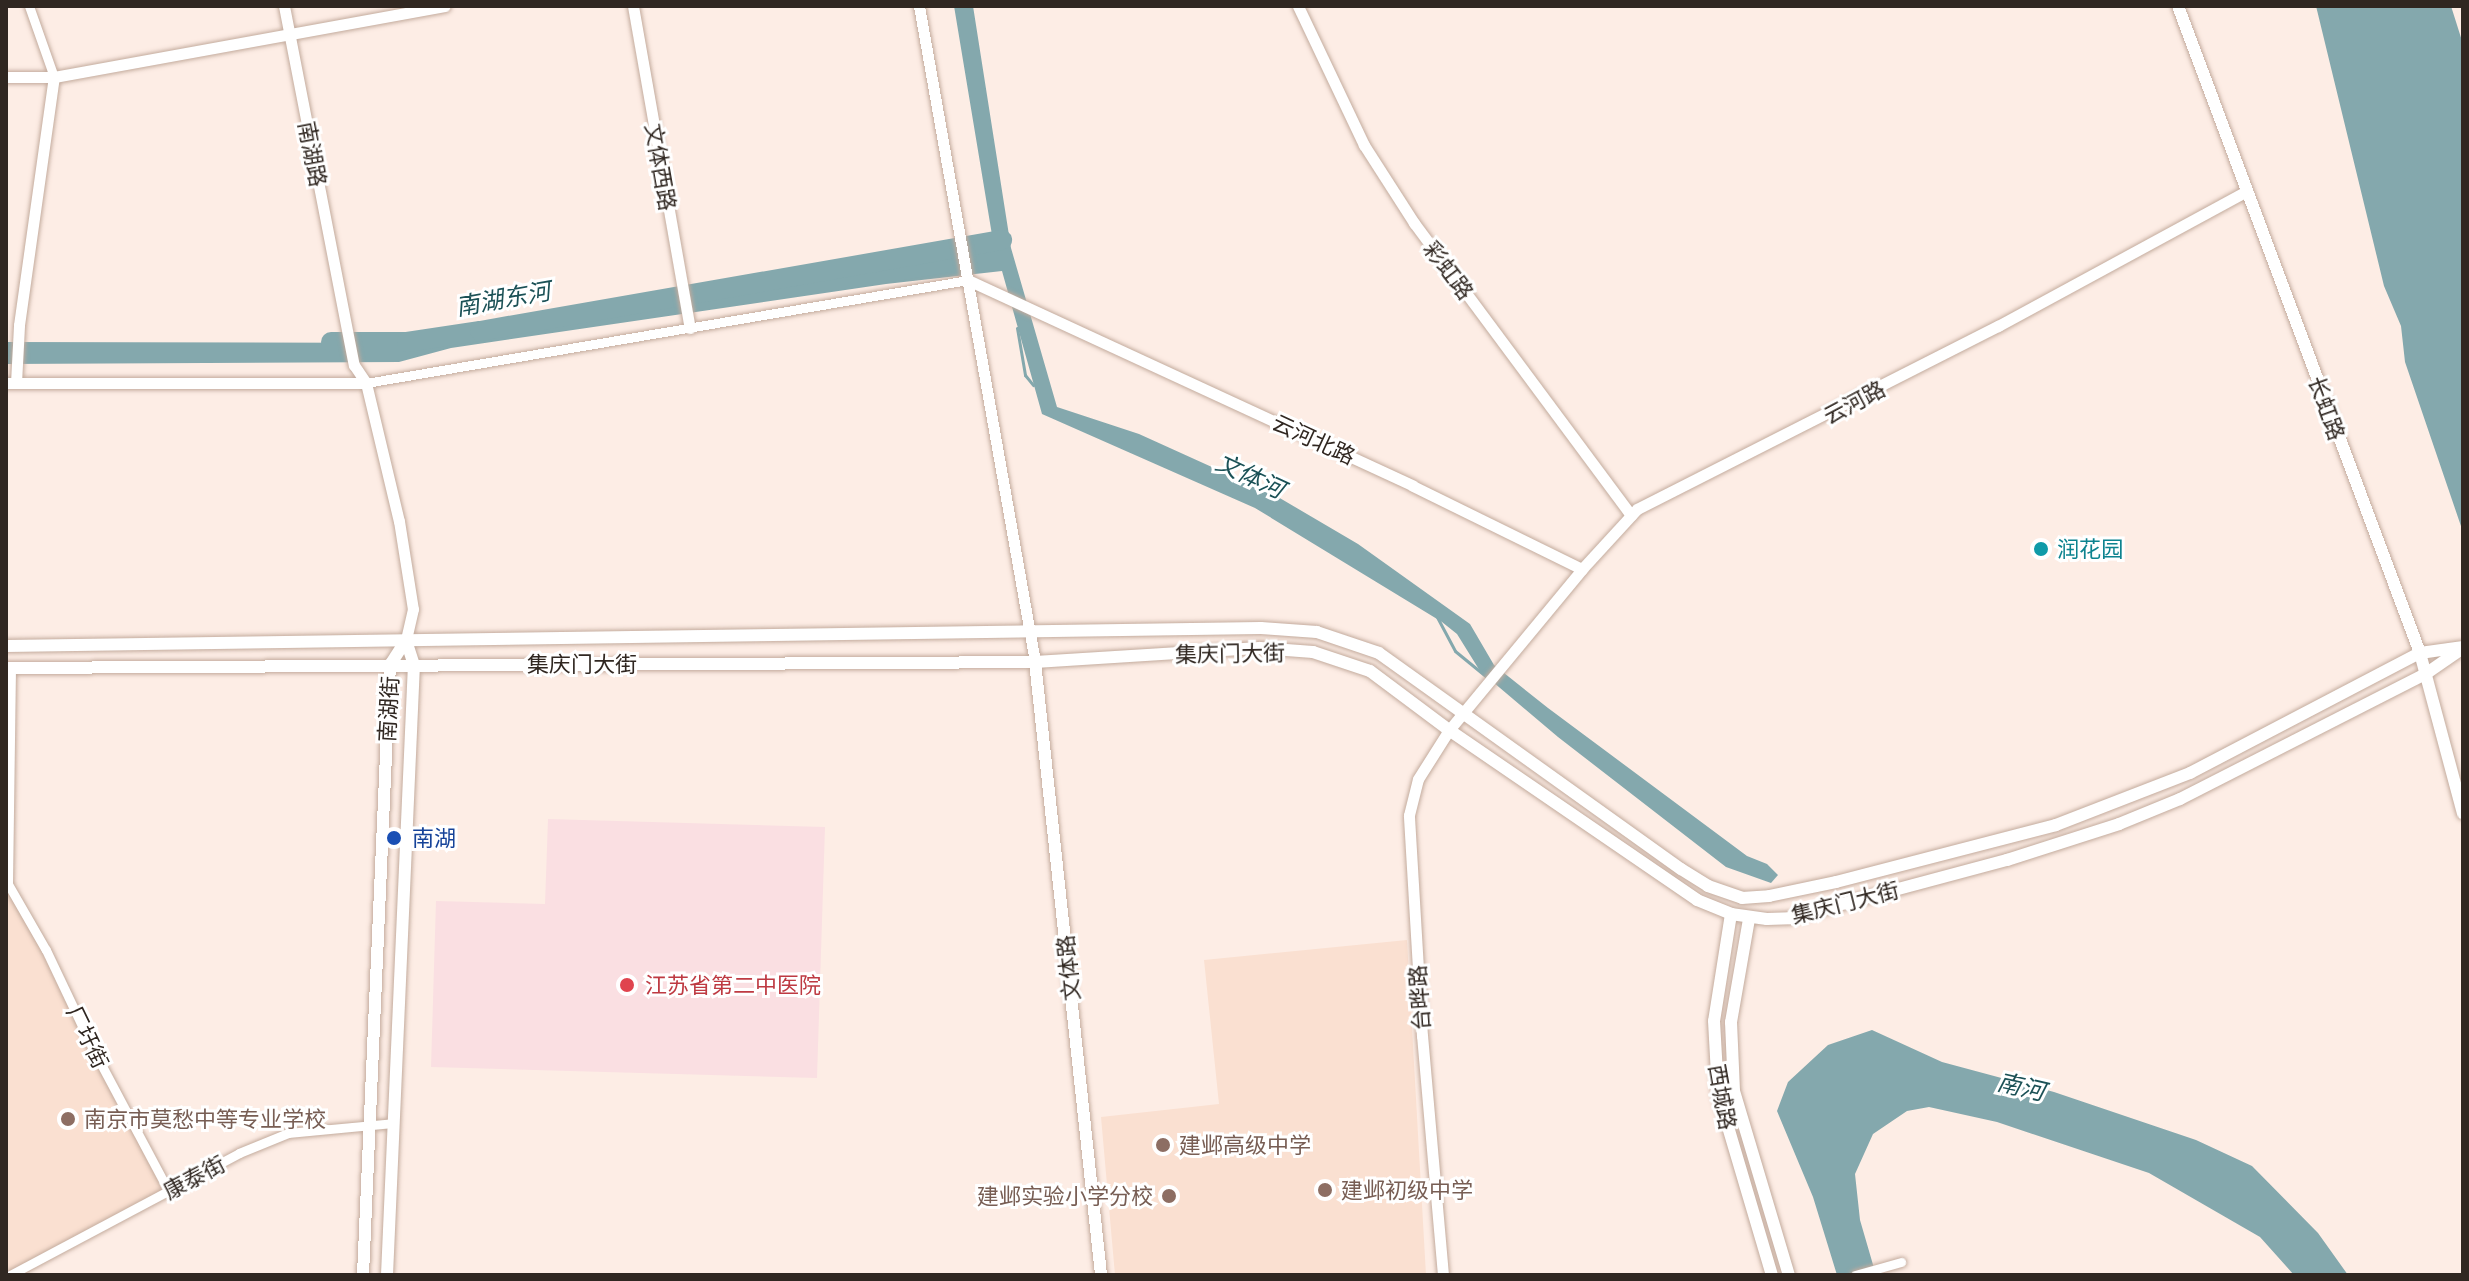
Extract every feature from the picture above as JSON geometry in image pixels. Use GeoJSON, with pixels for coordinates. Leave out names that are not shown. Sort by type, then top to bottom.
{"type":"FeatureCollection","features":[{"type":"Feature","properties":{"kind":"main road","name":"长虹路"},"geometry":{"type":"LineString","coordinates":[[2178,6],[2420,653],[2463,813]]}},
{"type":"Feature","properties":{"kind":"main road","name":"集庆门大街"},"geometry":{"type":"LineString","coordinates":[[6,646],[1261,628],[1317,632],[1379,653],[1461,715],[1708,886],[1742,898],[1769,896],[1836,882],[2002,841],[2115,805],[2190,773],[2420,653],[2463,648]]}},
{"type":"Feature","properties":{"kind":"main road","name":"南湖街"},"geometry":{"type":"LineString","coordinates":[[387,1275],[414,665],[406,640]]}},
{"type":"Feature","properties":{"kind":"main road","name":"南湖街"},"geometry":{"type":"LineString","coordinates":[[363,1275],[390,665],[406,640]]}},
{"type":"Feature","properties":{"kind":"main road","name":"集庆门大街"},"geometry":{"type":"LineString","coordinates":[[9,668],[1035,662],[1260,648],[1313,652],[1370,671],[1449,730],[1687,893],[1749,919],[1790,918],[2062,844],[2168,804],[2427,673],[2463,648]]}},
{"type":"Feature","properties":{"kind":"main road","name":"文体路"},"geometry":{"type":"LineString","coordinates":[[1035,662],[1101,1275]]}},
{"type":"Feature","properties":{"kind":"main road","name":"西城路"},"geometry":{"type":"LineString","coordinates":[[1731,914],[1714,1021],[1718,1093],[1772,1275]]}},
{"type":"Feature","properties":{"kind":"main road","name":"西城路"},"geometry":{"type":"LineString","coordinates":[[1749,919],[1731,1022],[1734,1091],[1789,1275]]}},
{"type":"Feature","properties":{"kind":"street"},"geometry":{"type":"LineString","coordinates":[[29,6],[54,77],[19,325],[18,357],[11,383],[366,383],[967,277]]}},
{"type":"Feature","properties":{"kind":"street","name":"南湖路"},"geometry":{"type":"LineString","coordinates":[[284,6],[354,365],[366,383]]}},
{"type":"Feature","properties":{"kind":"street"},"geometry":{"type":"LineString","coordinates":[[6,77],[54,77],[290,37],[445,6]]}},
{"type":"Feature","properties":{"kind":"street","name":"文体西路"},"geometry":{"type":"LineString","coordinates":[[633,6],[690,328]]}},
{"type":"Feature","properties":{"kind":"street"},"geometry":{"type":"LineString","coordinates":[[919,6],[1035,662]]}},
{"type":"Feature","properties":{"kind":"street","name":"彩虹路"},"geometry":{"type":"LineString","coordinates":[[1298,6],[1364,145],[1414,223],[1631,515]]}},
{"type":"Feature","properties":{"kind":"street","name":"云河路"},"geometry":{"type":"LineString","coordinates":[[1479,692],[1631,515],[1998,326],[2247,191]]}},
{"type":"Feature","properties":{"kind":"street","name":"云河北路"},"geometry":{"type":"LineString","coordinates":[[967,277],[1413,486],[1582,569]]}},
{"type":"Feature","properties":{"kind":"street"},"geometry":{"type":"LineString","coordinates":[[366,383],[399,521],[409,580],[413,609],[406,640]]}},
{"type":"Feature","properties":{"kind":"street","name":"厂圩街"},"geometry":{"type":"LineString","coordinates":[[9,668],[7,885],[46,950],[92,1047],[168,1190]]}},
{"type":"Feature","properties":{"kind":"street","name":"台晔路"},"geometry":{"type":"LineString","coordinates":[[1443,1275],[1420,1005],[1409,815],[1418,779],[1449,730],[1479,692]]}},
{"type":"Feature","properties":{"kind":"street","name":"康泰街"},"geometry":{"type":"LineString","coordinates":[[10,1275],[239,1153],[288,1133],[393,1123]]}},
{"type":"Feature","properties":{"kind":"street"},"geometry":{"type":"LineString","coordinates":[[1855,1275],[1901,1262]]}},
{"type":"Feature","properties":{"kind":"shaded area","name":"江苏省第二中医院"},"geometry":{"type":"Polygon","coordinates":[[[548,819],[825,827],[817,1078],[431,1067],[436,901],[545,904],[548,819]]]}},
{"type":"Feature","properties":{"kind":"shaded area","name":"南京市莫愁中等专业学校"},"geometry":{"type":"Polygon","coordinates":[[[6,885],[168,1190],[6,1275],[6,885]]]}},
{"type":"Feature","properties":{"kind":"shaded area","name":"建邺初级中学"},"geometry":{"type":"Polygon","coordinates":[[[1407,940],[1426,1275],[1115,1275],[1101,1117],[1219,1104],[1204,960],[1407,940]]]}},
{"type":"Feature","properties":{"kind":"water"},"geometry":{"type":"Polygon","coordinates":[[[954,6],[973,6],[1011,248],[1057,407],[1139,434],[1278,497],[1358,544],[1470,624],[1494,665],[1548,708],[1747,856],[1767,864],[1778,875],[1771,883],[1726,867],[1558,737],[1480,671],[1457,634],[1442,622],[1255,508],[1042,414],[1002,271],[886,284],[451,348],[399,362],[6,364],[6,342],[426,343],[861,265],[990,247],[993,241],[954,6]]]}},
{"type":"Feature","properties":{"kind":"water"},"geometry":{"type":"Polygon","coordinates":[[[2316,6],[2451,6],[2463,44],[2463,532],[2405,362],[2401,326],[2384,286],[2316,6]]]}},
{"type":"Feature","properties":{"kind":"water","name":"南河"},"geometry":{"type":"Polygon","coordinates":[[[1872,1030],[1942,1062],[2054,1092],[2196,1140],[2252,1166],[2318,1233],[2348,1275],[2294,1275],[2260,1237],[2149,1173],[1997,1122],[1929,1107],[1907,1111],[1873,1134],[1855,1174],[1860,1220],[1876,1275],[1837,1275],[1813,1197],[1777,1111],[1788,1082],[1828,1045],[1872,1030]]]}},
{"type":"Feature","properties":{"kind":"waterway","name":"南湖东河"},"geometry":{"type":"LineString","coordinates":[[331,342],[407,342],[480,331],[1002,240]]}},
{"type":"Feature","properties":{"kind":"waterway","name":"文体河"},"geometry":{"type":"LineString","coordinates":[[1017,328],[1025,375],[1033,385]]}},
{"type":"Feature","properties":{"kind":"waterway","name":"文体河"},"geometry":{"type":"LineString","coordinates":[[1437,617],[1455,651],[1488,678]]}},
{"type":"Feature","properties":{"kind":"place","name":"润花园"},"geometry":{"type":"Point","coordinates":[2041,549]}},
{"type":"Feature","properties":{"kind":"place","name":"南湖"},"geometry":{"type":"Point","coordinates":[394,838]}},
{"type":"Feature","properties":{"kind":"place","name":"江苏省第二中医院"},"geometry":{"type":"Point","coordinates":[627,985]}},
{"type":"Feature","properties":{"kind":"place","name":"南京市莫愁中等专业学校"},"geometry":{"type":"Point","coordinates":[68,1119]}},
{"type":"Feature","properties":{"kind":"place","name":"建邺高级中学"},"geometry":{"type":"Point","coordinates":[1163,1145]}},
{"type":"Feature","properties":{"kind":"place","name":"建邺初级中学"},"geometry":{"type":"Point","coordinates":[1325,1190]}},
{"type":"Feature","properties":{"kind":"place","name":"建邺实验小学分校"},"geometry":{"type":"Point","coordinates":[1169,1196]}}]}
